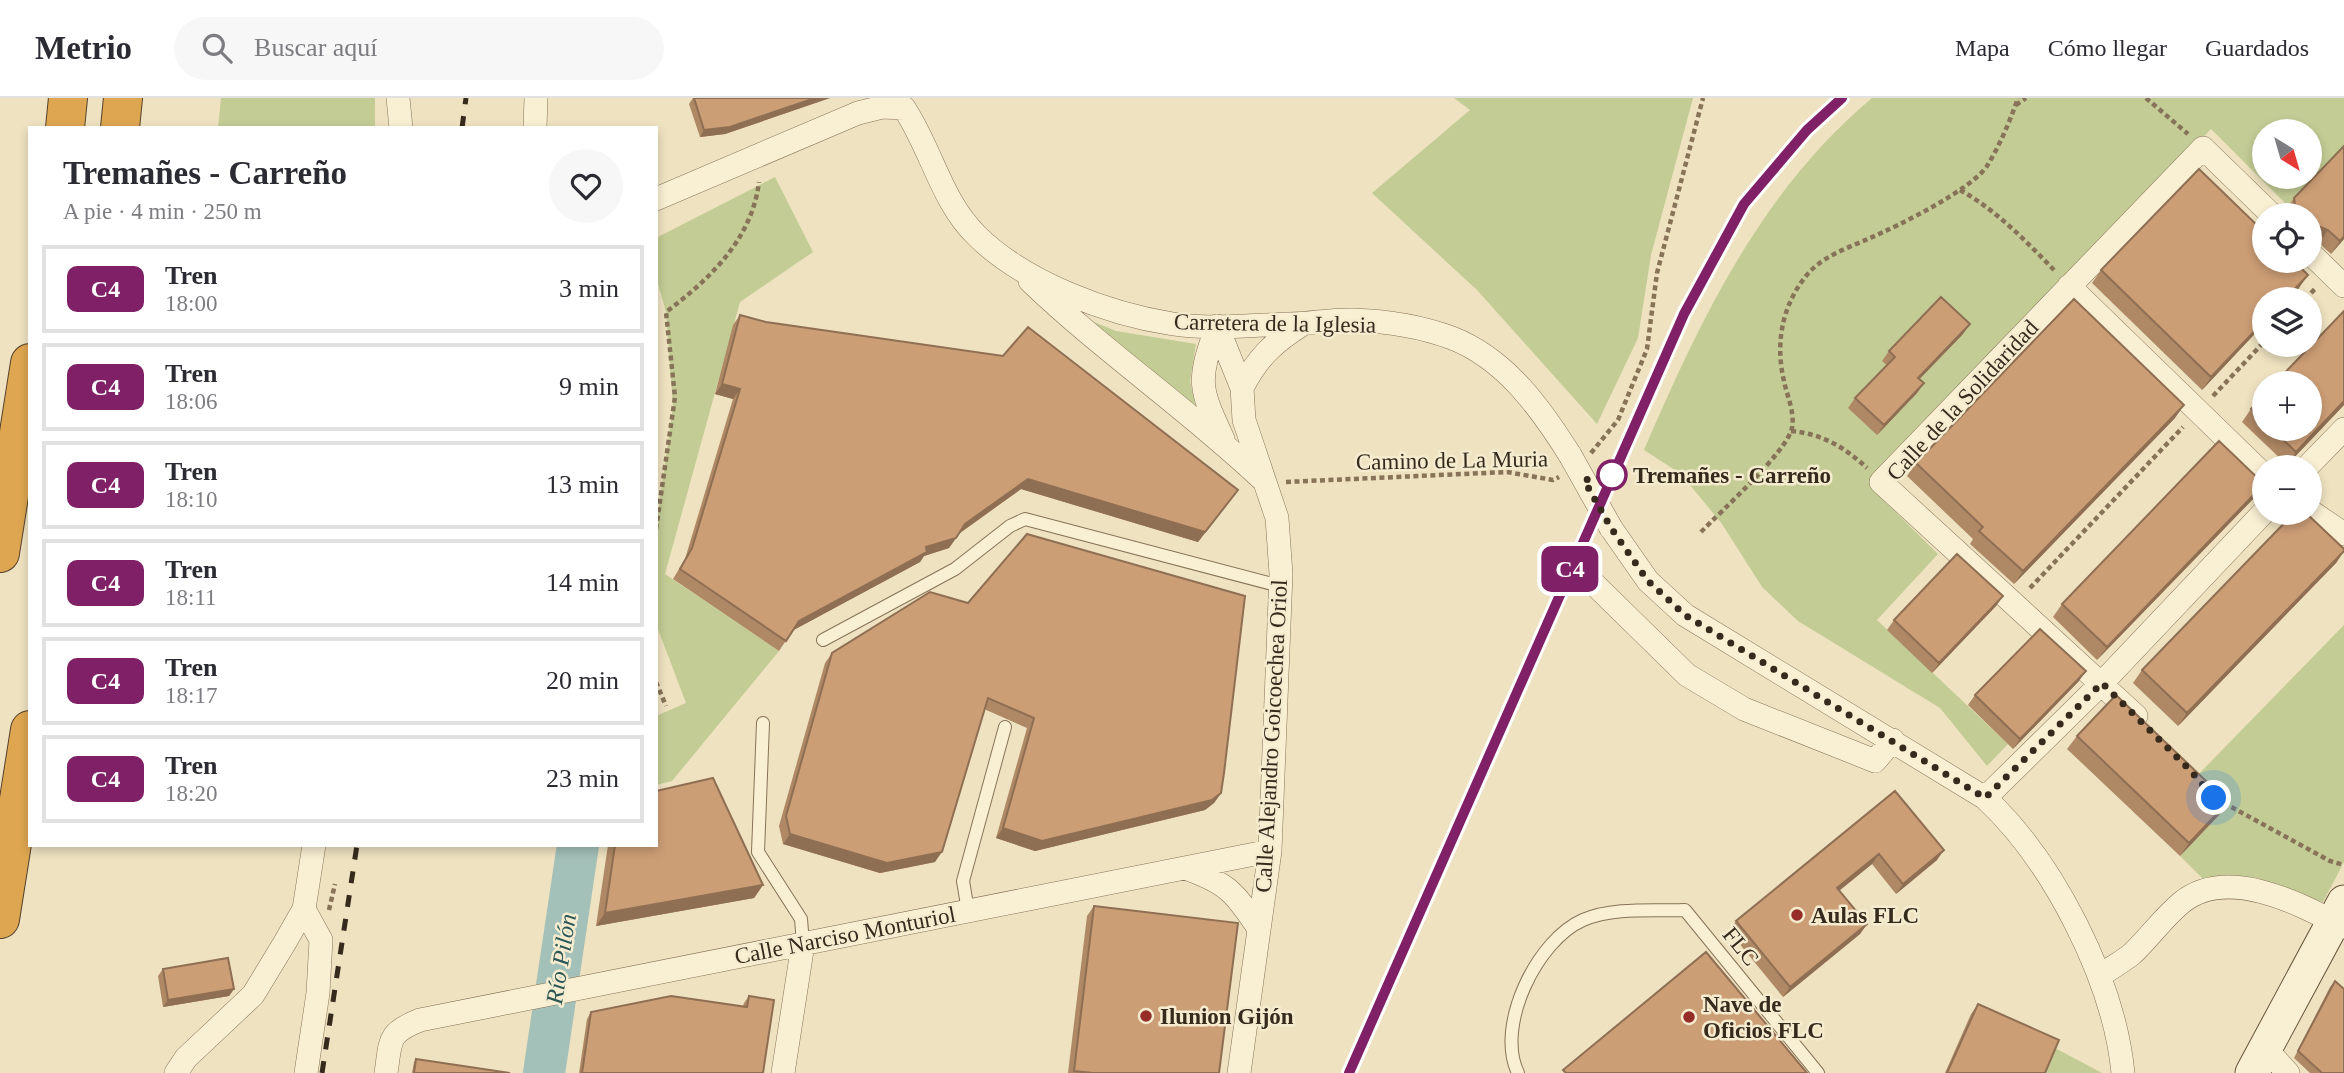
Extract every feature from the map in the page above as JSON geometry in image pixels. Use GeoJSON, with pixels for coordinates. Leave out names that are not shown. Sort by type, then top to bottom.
{"type":"FeatureCollection","features":[{"type":"Feature","properties":{"kind":"highway"},"geometry":{"type":"LineString","coordinates":[[65,126],[68,98]]}},
{"type":"Feature","properties":{"kind":"highway"},"geometry":{"type":"LineString","coordinates":[[120,126],[123,98]]}},
{"type":"Feature","properties":{"kind":"highway"},"geometry":{"type":"LineString","coordinates":[[0,553],[28,376]]}},
{"type":"Feature","properties":{"kind":"highway"},"geometry":{"type":"LineString","coordinates":[[0,919],[28,743]]}},
{"type":"Feature","properties":{"kind":"street"},"geometry":{"type":"LineString","coordinates":[[398,98],[401,126]]}},
{"type":"Feature","properties":{"kind":"street"},"geometry":{"type":"LineString","coordinates":[[535,126],[536,98]]}},
{"type":"Feature","properties":{"kind":"street","name":"Carretera de la Iglesia"},"geometry":{"type":"LineString","coordinates":[[658,198],[858,113],[907,103],[949,202],[977,236],[1010,262],[1075,297],[1136,316],[1174,324],[1217,326],[1352,320],[1400,325],[1452,338],[1484,356],[1517,383],[1543,412],[1611,528],[1648,581],[1685,615],[1985,798],[2013,823],[2052,880],[2101,975],[2125,1068]]}},
{"type":"Feature","properties":{"kind":"street"},"geometry":{"type":"LineString","coordinates":[[2203,148],[2260,203]]}},
{"type":"Feature","properties":{"kind":"street","name":"Calle de la Solidaridad"},"geometry":{"type":"LineString","coordinates":[[2152,733],[2102,683],[1881,482],[2203,148]]}},
{"type":"Feature","properties":{"kind":"street","name":"Calle Alejandro Goicoechea Oriol"},"geometry":{"type":"LineString","coordinates":[[1010,262],[1063,313],[1226,445],[1266,483]]}},
{"type":"Feature","properties":{"kind":"street"},"geometry":{"type":"LineString","coordinates":[[2322,265],[2344,286]]}},
{"type":"Feature","properties":{"kind":"street"},"geometry":{"type":"LineString","coordinates":[[2069,286],[2252,463]]}},
{"type":"Feature","properties":{"kind":"street"},"geometry":{"type":"LineString","coordinates":[[1242,388],[1255,363],[1273,343],[1303,324]]}},
{"type":"Feature","properties":{"kind":"street","name":"Calle Alejandro Goicoechea Oriol"},"geometry":{"type":"LineString","coordinates":[[1217,326],[1206,357],[1202,390],[1226,445]]}},
{"type":"Feature","properties":{"kind":"street","name":"Calle Alejandro Goicoechea Oriol"},"geometry":{"type":"LineString","coordinates":[[1217,326],[1242,388],[1244,420],[1277,518],[1280,586],[1270,851],[1239,1073]]}},
{"type":"Feature","properties":{"kind":"street"},"geometry":{"type":"LineString","coordinates":[[2319,455],[2344,429]]}},
{"type":"Feature","properties":{"kind":"street"},"geometry":{"type":"LineString","coordinates":[[2322,519],[2344,534]]}},
{"type":"Feature","properties":{"kind":"street"},"geometry":{"type":"LineString","coordinates":[[1985,798],[2102,683],[2252,525]]}},
{"type":"Feature","properties":{"kind":"street"},"geometry":{"type":"LineString","coordinates":[[1582,564],[1588,578],[1687,675],[1744,709],[1875,761],[1893,740]]}},
{"type":"Feature","properties":{"kind":"street"},"geometry":{"type":"LineString","coordinates":[[176,1073],[187,1058],[253,995],[304,909],[314,847]]}},
{"type":"Feature","properties":{"kind":"street","name":"Calle Narciso Monturiol"},"geometry":{"type":"LineString","coordinates":[[386,1073],[392,1040],[398,1029],[420,1020],[1270,851]]}},
{"type":"Feature","properties":{"kind":"street"},"geometry":{"type":"LineString","coordinates":[[1185,868],[1219,880],[1241,902],[1259,929]]}},
{"type":"Feature","properties":{"kind":"street"},"geometry":{"type":"LineString","coordinates":[[2101,975],[2131,954],[2182,902],[2200,892],[2233,887],[2268,893],[2341,917],[2269,1065]]}},
{"type":"Feature","properties":{"kind":"street"},"geometry":{"type":"LineString","coordinates":[[304,909],[321,940],[318,993],[306,1073]]}},
{"type":"Feature","properties":{"kind":"street"},"geometry":{"type":"LineString","coordinates":[[783,1073],[803,944]]}},
{"type":"Feature","properties":{"kind":"lane"},"geometry":{"type":"LineString","coordinates":[[823,640],[955,569],[1010,526],[1025,519],[1280,586]]}},
{"type":"Feature","properties":{"kind":"lane"},"geometry":{"type":"LineString","coordinates":[[763,723],[758,852],[800,919],[803,944]]}},
{"type":"Feature","properties":{"kind":"lane"},"geometry":{"type":"LineString","coordinates":[[968,911],[963,881],[1005,727]]}},
{"type":"Feature","properties":{"kind":"lane","name":"FLC"},"geometry":{"type":"LineString","coordinates":[[1518,1073],[1512,1024],[1524,981],[1560,936],[1583,920],[1621,912],[1685,910],[1818,1073]]}},
{"type":"Feature","properties":{"kind":"path"},"geometry":{"type":"LineString","coordinates":[[1572,462],[1594,451],[1619,420],[1647,349],[1657,272],[1703,98]]}},
{"type":"Feature","properties":{"kind":"path"},"geometry":{"type":"LineString","coordinates":[[1701,532],[1770,460],[1791,431],[1792,414],[1783,378],[1780,333],[1795,291],[1808,273],[1828,257],[1892,228],[1960,190],[1986,168],[2018,98]]}},
{"type":"Feature","properties":{"kind":"path"},"geometry":{"type":"LineString","coordinates":[[2015,105],[2026,98]]}},
{"type":"Feature","properties":{"kind":"path"},"geometry":{"type":"LineString","coordinates":[[2147,98],[2203,148]]}},
{"type":"Feature","properties":{"kind":"path"},"geometry":{"type":"LineString","coordinates":[[658,515],[675,397],[666,312],[715,272],[740,237],[757,198],[760,182]]}},
{"type":"Feature","properties":{"kind":"path"},"geometry":{"type":"LineString","coordinates":[[1960,190],[1979,201],[2016,232],[2069,286]]}},
{"type":"Feature","properties":{"kind":"path"},"geometry":{"type":"LineString","coordinates":[[2014,604],[2252,355]]}},
{"type":"Feature","properties":{"kind":"path"},"geometry":{"type":"LineString","coordinates":[[1791,431],[1815,433],[1836,443],[1881,482]]}},
{"type":"Feature","properties":{"kind":"path","name":"Camino de La Muria"},"geometry":{"type":"LineString","coordinates":[[1266,483],[1507,472],[1553,480],[1572,462]]}},
{"type":"Feature","properties":{"kind":"path"},"geometry":{"type":"LineString","coordinates":[[658,687],[666,706]]}},
{"type":"Feature","properties":{"kind":"path"},"geometry":{"type":"LineString","coordinates":[[2214,798],[2330,861],[2344,865]]}},
{"type":"Feature","properties":{"kind":"path"},"geometry":{"type":"LineString","coordinates":[[332,907],[335,884]]}},
{"type":"Feature","properties":{"kind":"green space"},"geometry":{"type":"Polygon","coordinates":[[[221,98],[375,98],[375,126],[218,126],[221,98]]]}},
{"type":"Feature","properties":{"kind":"green space"},"geometry":{"type":"Polygon","coordinates":[[[1454,98],[1693,98],[1651,255],[1638,338],[1597,424],[1477,290],[1372,193],[1470,110],[1454,98]]]}},
{"type":"Feature","properties":{"kind":"green space"},"geometry":{"type":"Polygon","coordinates":[[[1872,98],[2344,98],[2344,149],[2322,172],[2322,119],[2252,119],[2252,170],[2211,129],[1870,487],[1938,554],[1877,620],[2008,744],[1987,766],[1940,708],[1798,621],[1762,587],[1722,524],[1681,474],[1644,450],[1711,306],[1737,260],[1797,174],[1833,134],[1872,98]]]}},
{"type":"Feature","properties":{"kind":"green space"},"geometry":{"type":"Polygon","coordinates":[[[775,177],[813,252],[740,302],[665,574],[779,651],[672,781],[658,784],[658,715],[686,703],[658,629],[658,514],[673,406],[666,312],[658,284],[658,237],[775,177]]]}},
{"type":"Feature","properties":{"kind":"green space"},"geometry":{"type":"Polygon","coordinates":[[[2271,189],[2306,189],[2293,203],[2285,203],[2271,189]]]}},
{"type":"Feature","properties":{"kind":"green space"},"geometry":{"type":"Polygon","coordinates":[[[1082,317],[1116,331],[1196,344],[1190,381],[1195,404],[1193,405],[1082,317]]]}},
{"type":"Feature","properties":{"kind":"green space"},"geometry":{"type":"Polygon","coordinates":[[[2344,625],[2344,862],[2323,902],[2262,882],[2203,879],[2180,856],[2219,815],[2188,785],[2344,625]]]}},
{"type":"Feature","properties":{"kind":"green space"},"geometry":{"type":"Polygon","coordinates":[[[2055,1048],[2102,1073],[2044,1073],[2055,1048]]]}},
{"type":"Feature","properties":{"kind":"building"},"geometry":{"type":"Polygon","coordinates":[[[694,98],[815,98],[730,127],[704,130],[694,98]]]}},
{"type":"Feature","properties":{"kind":"building"},"geometry":{"type":"Polygon","coordinates":[[[2344,146],[2344,236],[2340,241],[2322,228],[2322,203],[2295,203],[2294,198],[2303,189],[2322,189],[2322,169],[2344,146]]]}},
{"type":"Feature","properties":{"kind":"building"},"geometry":{"type":"Polygon","coordinates":[[[2199,169],[2252,220],[2252,273],[2308,275],[2296,287],[2252,287],[2252,334],[2211,377],[2101,270],[2199,169]]]}},
{"type":"Feature","properties":{"kind":"building"},"geometry":{"type":"Polygon","coordinates":[[[1941,297],[1970,324],[1918,378],[1924,383],[1884,425],[1855,398],[1895,357],[1889,351],[1941,297]]]}},
{"type":"Feature","properties":{"kind":"building"},"geometry":{"type":"Polygon","coordinates":[[[2074,299],[2184,405],[2023,571],[1979,531],[1983,527],[1916,463],[2074,299]]]}},
{"type":"Feature","properties":{"kind":"building"},"geometry":{"type":"Polygon","coordinates":[[[2344,311],[2344,401],[2322,424],[2322,371],[2286,371],[2300,357],[2322,357],[2322,334],[2344,311]]]}},
{"type":"Feature","properties":{"kind":"building"},"geometry":{"type":"Polygon","coordinates":[[[740,315],[766,322],[1003,356],[1028,327],[1238,490],[1205,532],[1028,479],[965,524],[956,538],[926,547],[927,552],[799,621],[786,641],[680,569],[692,548],[740,389],[722,384],[740,315]]]}},
{"type":"Feature","properties":{"kind":"building"},"geometry":{"type":"Polygon","coordinates":[[[2219,441],[2252,473],[2252,496],[2107,647],[2062,604],[2219,441]]]}},
{"type":"Feature","properties":{"kind":"building"},"geometry":{"type":"Polygon","coordinates":[[[2285,441],[2306,441],[2296,452],[2285,441]]]}},
{"type":"Feature","properties":{"kind":"building"},"geometry":{"type":"Polygon","coordinates":[[[2282,525],[2319,525],[2344,549],[2187,713],[2142,670],[2282,525]]]}},
{"type":"Feature","properties":{"kind":"building"},"geometry":{"type":"Polygon","coordinates":[[[1027,534],[1245,596],[1221,793],[1212,800],[1042,841],[1003,828],[1034,718],[988,698],[942,852],[887,863],[790,834],[786,816],[832,653],[930,592],[968,603],[1027,534]]]}},
{"type":"Feature","properties":{"kind":"building"},"geometry":{"type":"Polygon","coordinates":[[[1957,554],[2003,596],[1939,663],[1894,620],[1957,554]]]}},
{"type":"Feature","properties":{"kind":"building"},"geometry":{"type":"Polygon","coordinates":[[[2040,629],[2086,671],[2020,739],[1975,695],[2040,629]]]}},
{"type":"Feature","properties":{"kind":"building"},"geometry":{"type":"Polygon","coordinates":[[[2116,695],[2228,802],[2189,843],[2077,736],[2116,695]]]}},
{"type":"Feature","properties":{"kind":"building"},"geometry":{"type":"Polygon","coordinates":[[[713,778],[763,885],[605,913],[615,847],[658,847],[658,791],[713,778]]]}},
{"type":"Feature","properties":{"kind":"building","name":"Aulas FLC"},"geometry":{"type":"Polygon","coordinates":[[[1895,791],[1944,850],[1903,884],[1879,854],[1837,888],[1867,924],[1790,987],[1736,921],[1895,791]]]}},
{"type":"Feature","properties":{"kind":"building"},"geometry":{"type":"Polygon","coordinates":[[[1094,906],[1238,923],[1219,1073],[1074,1071],[1094,906]]]}},
{"type":"Feature","properties":{"kind":"building","name":"Nave de Oficios FLC"},"geometry":{"type":"Polygon","coordinates":[[[1706,952],[1807,1073],[1566,1073],[1563,1070],[1706,952]]]}},
{"type":"Feature","properties":{"kind":"building"},"geometry":{"type":"Polygon","coordinates":[[[228,958],[234,989],[168,1000],[163,969],[228,958]]]}},
{"type":"Feature","properties":{"kind":"building"},"geometry":{"type":"Polygon","coordinates":[[[2335,981],[2344,989],[2344,1073],[2322,1073],[2298,1051],[2335,981]]]}},
{"type":"Feature","properties":{"kind":"building"},"geometry":{"type":"Polygon","coordinates":[[[671,996],[747,1007],[749,996],[774,1000],[763,1073],[582,1073],[591,1012],[671,996]]]}},
{"type":"Feature","properties":{"kind":"building"},"geometry":{"type":"Polygon","coordinates":[[[1978,1004],[2059,1040],[2045,1073],[1947,1073],[1978,1004]]]}},
{"type":"Feature","properties":{"kind":"building"},"geometry":{"type":"Polygon","coordinates":[[[416,1059],[510,1073],[414,1073],[416,1059]]]}},
{"type":"Feature","properties":{"kind":"waterway","name":"Río Pilón"},"geometry":{"type":"LineString","coordinates":[[544,1073],[578,847]]}},
{"type":"Feature","properties":{"kind":"railway"},"geometry":{"type":"LineString","coordinates":[[462,126],[466,98]]}},
{"type":"Feature","properties":{"kind":"railway"},"geometry":{"type":"LineString","coordinates":[[1349,1073],[1674,334],[1744,204],[1807,130],[1842,98]]}},
{"type":"Feature","properties":{"kind":"railway"},"geometry":{"type":"LineString","coordinates":[[322,1073],[357,847]]}},
{"type":"Feature","properties":{"kind":"train","name":"C4"},"geometry":{"type":"LineString","coordinates":[[1349,1073],[1684,314],[1744,204],[1807,130],[1842,98]]}},
{"type":"Feature","properties":{"kind":"place","name":"Tremañes - Carreño"},"geometry":{"type":"Point","coordinates":[1612,475]}},
{"type":"Feature","properties":{"kind":"place","name":"Aulas FLC"},"geometry":{"type":"Point","coordinates":[1797,915]}},
{"type":"Feature","properties":{"kind":"place","name":"Ilunion Gijón"},"geometry":{"type":"Point","coordinates":[1146,1016]}},
{"type":"Feature","properties":{"kind":"place","name":"Nave de Oficios FLC"},"geometry":{"type":"Point","coordinates":[1689,1017]}},
{"type":"Feature","properties":{"kind":"route"},"geometry":{"type":"LineString","coordinates":[[1612,475],[1584,480],[1611,528],[1648,581],[1685,615],[1985,798],[2102,683],[2190,770],[2214,798]]}}]}
